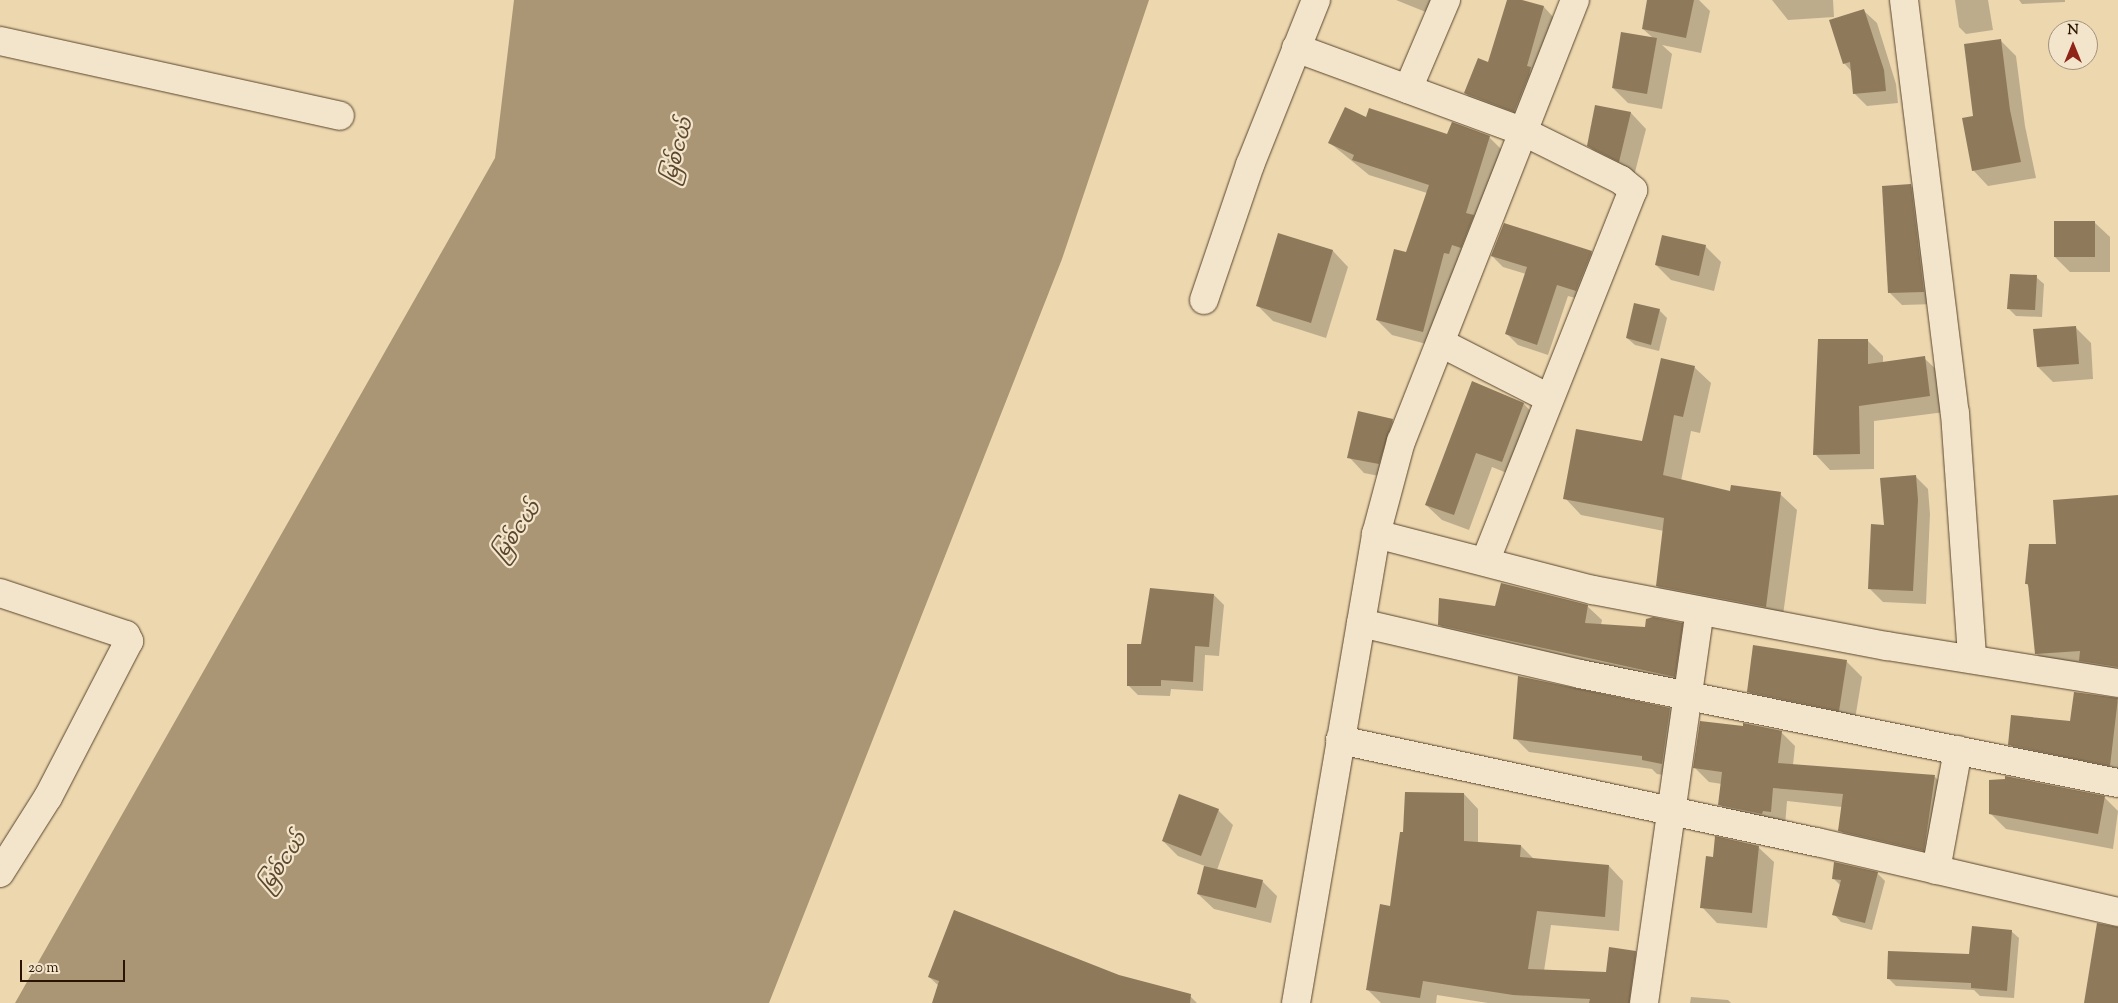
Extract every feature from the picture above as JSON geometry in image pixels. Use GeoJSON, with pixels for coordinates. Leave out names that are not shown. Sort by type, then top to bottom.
{"type":"FeatureCollection","features":[{"type":"Feature","properties":{"kind":"street"},"geometry":{"type":"LineString","coordinates":[[1204,300],[1250,165],[1316,0]]}},
{"type":"Feature","properties":{"kind":"street"},"geometry":{"type":"LineString","coordinates":[[1408,89],[1446,0]]}},
{"type":"Feature","properties":{"kind":"street"},"geometry":{"type":"LineString","coordinates":[[1304,1001],[1340,740],[1360,624],[1376,534],[1401,441],[1575,0]]}},
{"type":"Feature","properties":{"kind":"street"},"geometry":{"type":"LineString","coordinates":[[1904,0],[1955,413],[1972,658]]}},
{"type":"Feature","properties":{"kind":"street"},"geometry":{"type":"LineString","coordinates":[[0,41],[340,116]]}},
{"type":"Feature","properties":{"kind":"street"},"geometry":{"type":"LineString","coordinates":[[1296,48],[1524,132],[1621,180],[1633,190],[1485,561]]}},
{"type":"Feature","properties":{"kind":"street"},"geometry":{"type":"LineString","coordinates":[[1441,343],[1549,398]]}},
{"type":"Feature","properties":{"kind":"street"},"geometry":{"type":"LineString","coordinates":[[1376,534],[1593,590],[1700,611],[2118,683]]}},
{"type":"Feature","properties":{"kind":"street"},"geometry":{"type":"LineString","coordinates":[[0,593],[126,635],[129,642],[48,797],[0,873]]}},
{"type":"Feature","properties":{"kind":"street"},"geometry":{"type":"LineString","coordinates":[[1644,1003],[1690,696],[1700,611]]}},
{"type":"Feature","properties":{"kind":"street"},"geometry":{"type":"LineString","coordinates":[[1360,624],[1580,674],[2118,783]]}},
{"type":"Feature","properties":{"kind":"street"},"geometry":{"type":"LineString","coordinates":[[1340,740],[1936,870],[2118,912]]}},
{"type":"Feature","properties":{"kind":"street"},"geometry":{"type":"LineString","coordinates":[[1936,870],[1958,750]]}},
{"type":"Feature","properties":{"kind":"water","name":"မြစ်ငယ်"},"geometry":{"type":"Polygon","coordinates":[[[514,0],[1149,0],[1062,259],[769,1003],[15,1003],[495,158],[514,0]]]}},
{"type":"Feature","properties":{"kind":"building"},"geometry":{"type":"Polygon","coordinates":[[[1507,0],[1522,0],[1544,6],[1527,66],[1531,67],[1529,75],[1514,112],[1464,93],[1478,58],[1488,62],[1507,0]]]}},
{"type":"Feature","properties":{"kind":"building"},"geometry":{"type":"Polygon","coordinates":[[[1647,0],[1694,0],[1686,38],[1642,29],[1647,0]]]}},
{"type":"Feature","properties":{"kind":"building"},"geometry":{"type":"Polygon","coordinates":[[[1864,9],[1884,70],[1886,91],[1853,94],[1850,62],[1843,64],[1829,20],[1864,9]]]}},
{"type":"Feature","properties":{"kind":"building"},"geometry":{"type":"Polygon","coordinates":[[[1621,32],[1657,38],[1647,94],[1612,88],[1621,32]]]}},
{"type":"Feature","properties":{"kind":"building"},"geometry":{"type":"Polygon","coordinates":[[[2001,39],[2010,110],[2021,162],[1972,171],[1962,118],[1973,116],[1964,44],[2001,39]]]}},
{"type":"Feature","properties":{"kind":"building"},"geometry":{"type":"Polygon","coordinates":[[[1595,105],[1631,112],[1619,162],[1587,146],[1595,105]]]}},
{"type":"Feature","properties":{"kind":"building"},"geometry":{"type":"Polygon","coordinates":[[[1345,107],[1366,117],[1369,108],[1447,134],[1452,122],[1490,136],[1466,213],[1474,215],[1461,248],[1452,245],[1449,254],[1444,253],[1423,332],[1376,320],[1394,249],[1406,252],[1429,185],[1352,160],[1354,155],[1328,143],[1345,107]]]}},
{"type":"Feature","properties":{"kind":"building"},"geometry":{"type":"Polygon","coordinates":[[[1911,184],[1924,292],[1888,293],[1882,186],[1911,184]]]}},
{"type":"Feature","properties":{"kind":"building"},"geometry":{"type":"Polygon","coordinates":[[[2054,221],[2095,221],[2095,257],[2054,257],[2054,221]]]}},
{"type":"Feature","properties":{"kind":"building"},"geometry":{"type":"Polygon","coordinates":[[[1504,223],[1592,251],[1576,291],[1557,285],[1537,345],[1505,334],[1527,267],[1491,256],[1504,223]]]}},
{"type":"Feature","properties":{"kind":"building"},"geometry":{"type":"Polygon","coordinates":[[[1278,233],[1333,250],[1311,323],[1256,306],[1278,233]]]}},
{"type":"Feature","properties":{"kind":"building"},"geometry":{"type":"Polygon","coordinates":[[[1662,235],[1706,245],[1699,276],[1655,265],[1662,235]]]}},
{"type":"Feature","properties":{"kind":"building"},"geometry":{"type":"Polygon","coordinates":[[[2010,274],[2037,275],[2035,310],[2007,309],[2010,274]]]}},
{"type":"Feature","properties":{"kind":"building"},"geometry":{"type":"Polygon","coordinates":[[[1634,303],[1660,309],[1651,345],[1626,338],[1634,303]]]}},
{"type":"Feature","properties":{"kind":"building"},"geometry":{"type":"Polygon","coordinates":[[[2076,326],[2079,364],[2037,367],[2033,329],[2076,326]]]}},
{"type":"Feature","properties":{"kind":"building"},"geometry":{"type":"Polygon","coordinates":[[[1818,339],[1868,339],[1868,364],[1925,356],[1930,396],[1859,406],[1860,454],[1813,455],[1818,339]]]}},
{"type":"Feature","properties":{"kind":"building"},"geometry":{"type":"Polygon","coordinates":[[[1661,358],[1695,366],[1683,417],[1674,415],[1663,475],[1730,491],[1731,485],[1781,492],[1766,607],[1656,586],[1664,518],[1563,499],[1576,429],[1642,441],[1661,358]]]}},
{"type":"Feature","properties":{"kind":"building"},"geometry":{"type":"Polygon","coordinates":[[[1472,381],[1524,403],[1502,462],[1476,453],[1454,515],[1425,505],[1472,381]]]}},
{"type":"Feature","properties":{"kind":"building"},"geometry":{"type":"Polygon","coordinates":[[[1358,411],[1393,419],[1379,464],[1347,458],[1358,411]]]}},
{"type":"Feature","properties":{"kind":"building"},"geometry":{"type":"Polygon","coordinates":[[[1916,475],[1918,500],[1913,591],[1868,589],[1871,524],[1884,525],[1880,478],[1916,475]]]}},
{"type":"Feature","properties":{"kind":"building"},"geometry":{"type":"Polygon","coordinates":[[[2118,495],[2118,667],[2079,661],[2080,651],[2035,654],[2028,584],[2025,584],[2029,544],[2056,544],[2053,500],[2118,495]]]}},
{"type":"Feature","properties":{"kind":"building"},"geometry":{"type":"Polygon","coordinates":[[[1501,583],[1588,605],[1585,623],[1645,627],[1646,619],[1653,617],[1683,623],[1675,677],[1438,625],[1439,598],[1495,606],[1501,583]]]}},
{"type":"Feature","properties":{"kind":"building"},"geometry":{"type":"Polygon","coordinates":[[[1150,588],[1214,594],[1209,647],[1195,646],[1193,682],[1161,680],[1161,686],[1127,686],[1127,644],[1141,644],[1150,588]]]}},
{"type":"Feature","properties":{"kind":"building"},"geometry":{"type":"Polygon","coordinates":[[[1753,645],[1847,660],[1839,711],[1747,692],[1753,645]]]}},
{"type":"Feature","properties":{"kind":"building"},"geometry":{"type":"Polygon","coordinates":[[[1518,676],[1670,708],[1662,764],[1642,760],[1642,756],[1513,739],[1518,676]]]}},
{"type":"Feature","properties":{"kind":"building"},"geometry":{"type":"Polygon","coordinates":[[[2074,692],[2118,698],[2110,766],[2008,745],[2011,715],[2070,721],[2074,692]]]}},
{"type":"Feature","properties":{"kind":"building"},"geometry":{"type":"Polygon","coordinates":[[[1700,721],[1743,726],[1743,723],[1782,731],[1778,763],[1935,775],[1924,851],[1838,831],[1843,794],[1773,788],[1771,812],[1763,811],[1762,814],[1718,805],[1722,772],[1693,768],[1700,721]]]}},
{"type":"Feature","properties":{"kind":"building"},"geometry":{"type":"Polygon","coordinates":[[[2005,776],[2105,796],[2098,834],[1989,814],[1989,780],[2005,779],[2005,776]]]}},
{"type":"Feature","properties":{"kind":"building"},"geometry":{"type":"Polygon","coordinates":[[[1405,792],[1464,793],[1464,841],[1521,845],[1520,857],[1609,865],[1605,917],[1537,911],[1528,969],[1606,972],[1609,947],[1636,951],[1629,1003],[1589,1003],[1590,999],[1513,995],[1423,981],[1420,998],[1366,990],[1380,904],[1390,906],[1400,832],[1403,832],[1405,792]]]}},
{"type":"Feature","properties":{"kind":"building"},"geometry":{"type":"Polygon","coordinates":[[[1179,794],[1219,809],[1201,856],[1162,841],[1179,794]]]}},
{"type":"Feature","properties":{"kind":"building"},"geometry":{"type":"Polygon","coordinates":[[[1715,836],[1759,846],[1752,913],[1700,908],[1706,856],[1713,857],[1715,836]]]}},
{"type":"Feature","properties":{"kind":"building"},"geometry":{"type":"Polygon","coordinates":[[[1834,862],[1878,872],[1865,923],[1832,915],[1841,880],[1832,879],[1834,862]]]}},
{"type":"Feature","properties":{"kind":"building"},"geometry":{"type":"Polygon","coordinates":[[[1204,866],[1263,880],[1256,908],[1197,894],[1204,866]]]}},
{"type":"Feature","properties":{"kind":"building"},"geometry":{"type":"Polygon","coordinates":[[[954,910],[1119,975],[1191,994],[1190,1003],[932,1003],[939,981],[928,977],[954,910]]]}},
{"type":"Feature","properties":{"kind":"building"},"geometry":{"type":"Polygon","coordinates":[[[2097,923],[2118,927],[2118,1003],[2084,1003],[2097,923]]]}},
{"type":"Feature","properties":{"kind":"building"},"geometry":{"type":"Polygon","coordinates":[[[1972,926],[2012,930],[2007,991],[1971,988],[1971,983],[1887,979],[1888,951],[1969,954],[1972,926]]]}}]}
